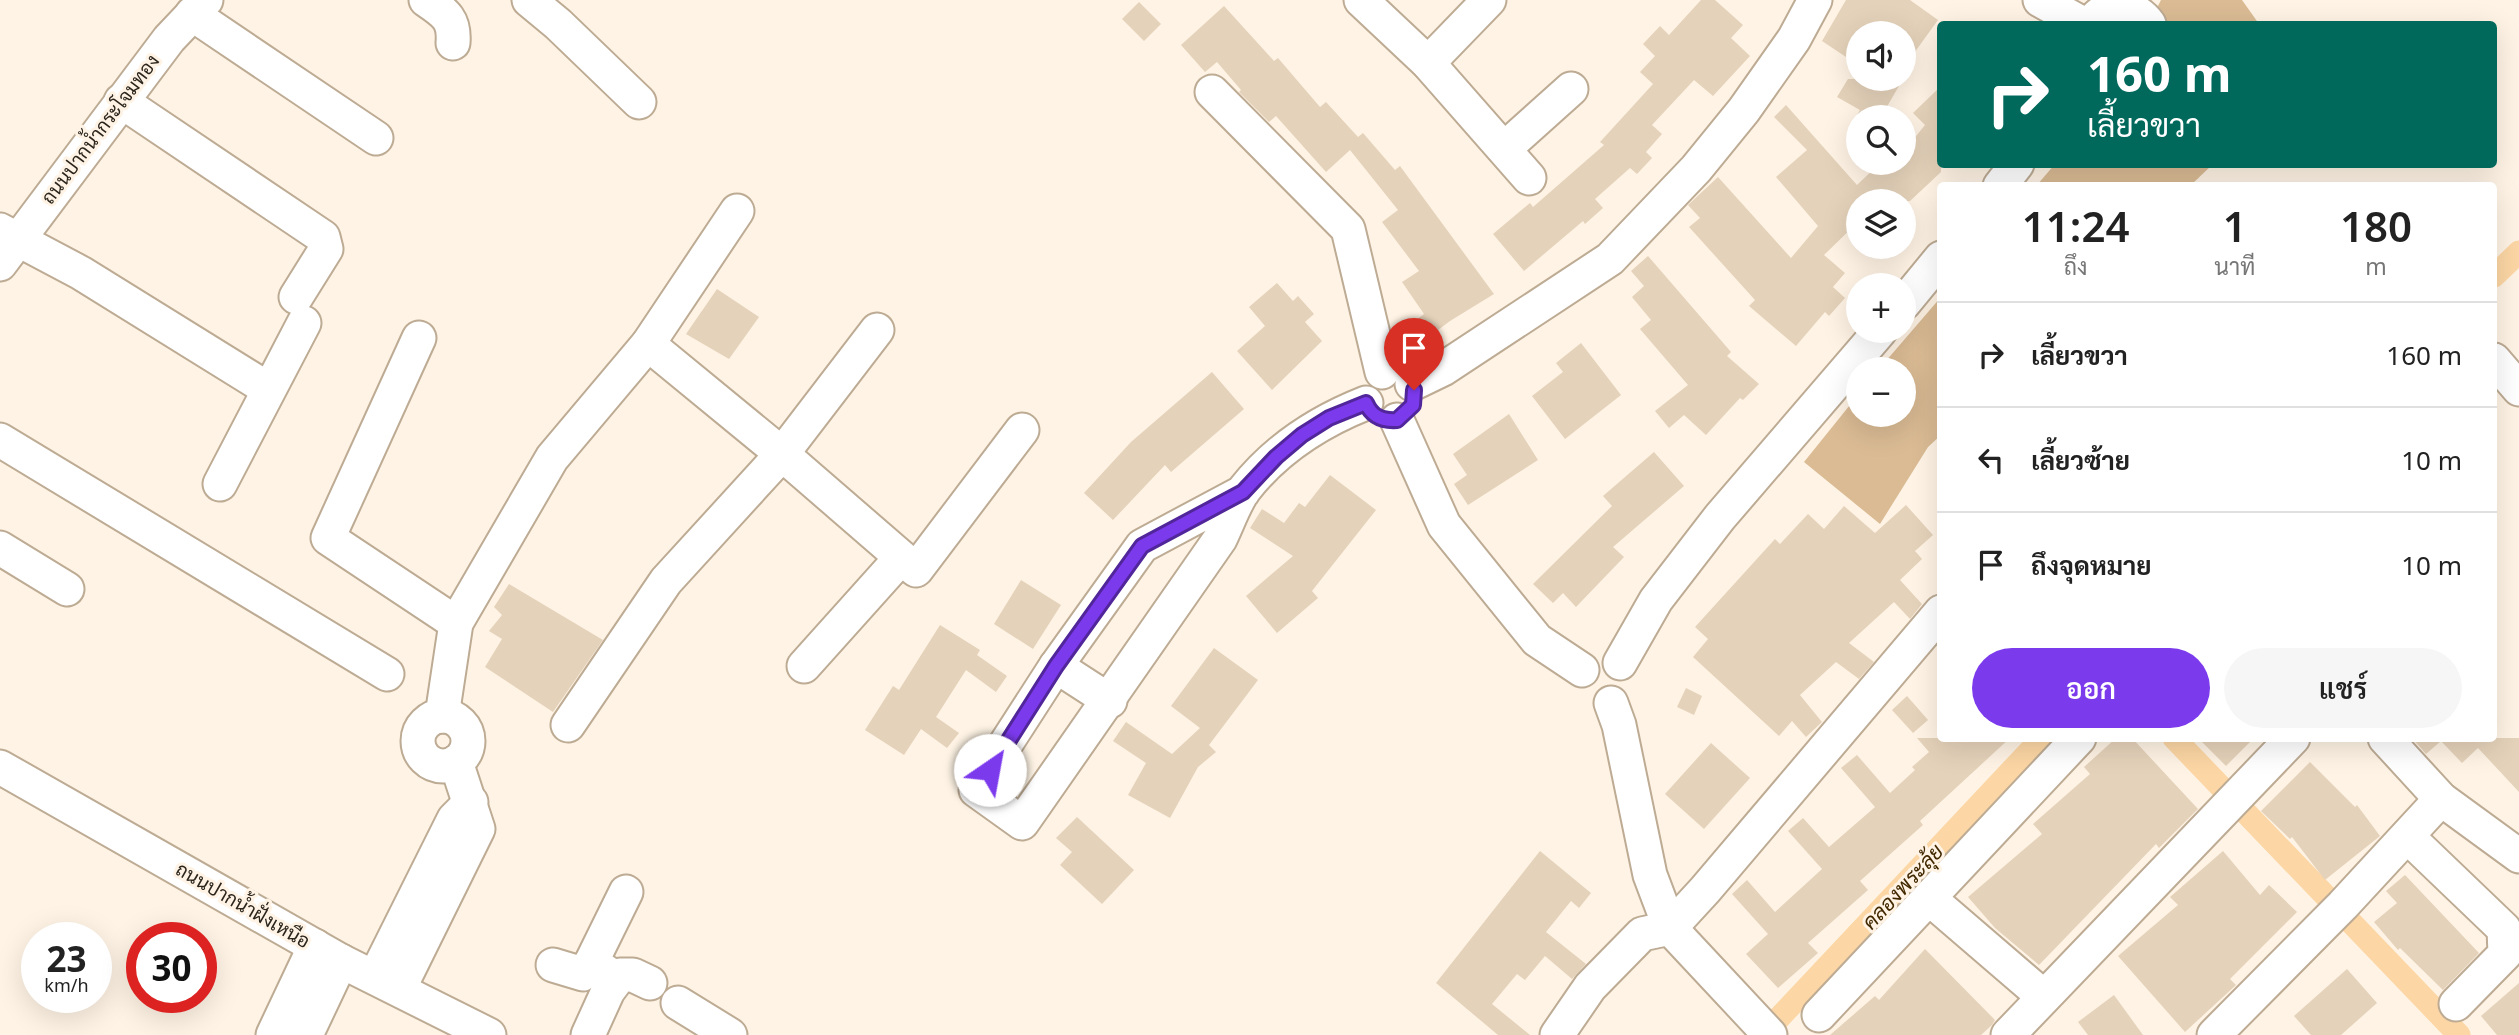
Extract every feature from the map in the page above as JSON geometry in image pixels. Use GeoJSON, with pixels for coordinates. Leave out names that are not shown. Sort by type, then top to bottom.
{"type":"FeatureCollection","features":[{"type":"Feature","properties":{"kind":"street"},"geometry":{"type":"LineString","coordinates":[[426,0],[450,18],[453,43]]}},
{"type":"Feature","properties":{"kind":"street"},"geometry":{"type":"LineString","coordinates":[[529,0],[558,24],[639,102]]}},
{"type":"Feature","properties":{"kind":"street"},"geometry":{"type":"LineString","coordinates":[[1361,0],[1428,63],[1530,178]]}},
{"type":"Feature","properties":{"kind":"street"},"geometry":{"type":"LineString","coordinates":[[1428,63],[1489,0]]}},
{"type":"Feature","properties":{"kind":"street"},"geometry":{"type":"LineString","coordinates":[[1212,92],[1348,229],[1397,378],[1415,398],[1413,405],[1397,420],[1381,420],[1369,410],[1366,403],[1367,386],[1397,378],[1466,354],[1610,259],[1696,169],[1744,110],[1794,39],[1815,0]]}},
{"type":"Feature","properties":{"kind":"street"},"geometry":{"type":"LineString","coordinates":[[2040,0],[2078,21]]}},
{"type":"Feature","properties":{"kind":"street"},"geometry":{"type":"LineString","coordinates":[[199,7],[376,138]]}},
{"type":"Feature","properties":{"kind":"street","name":"ถนนปากน้ำกระโจมทอง"},"geometry":{"type":"LineString","coordinates":[[5,244],[199,7]]}},
{"type":"Feature","properties":{"kind":"street"},"geometry":{"type":"LineString","coordinates":[[1504,149],[1572,89]]}},
{"type":"Feature","properties":{"kind":"street"},"geometry":{"type":"LineString","coordinates":[[121,101],[323,237],[326,250],[268,389],[220,484]]}},
{"type":"Feature","properties":{"kind":"street"},"geometry":{"type":"LineString","coordinates":[[387,983],[454,819],[471,802],[456,762],[448,765],[432,763],[420,752],[418,744],[422,728],[427,722],[442,716],[456,623],[552,458],[648,344],[737,211]]}},
{"type":"Feature","properties":{"kind":"street"},"geometry":{"type":"LineString","coordinates":[[5,244],[81,273],[268,389]]}},
{"type":"Feature","properties":{"kind":"street"},"geometry":{"type":"LineString","coordinates":[[1916,288],[1937,263]]}},
{"type":"Feature","properties":{"kind":"street"},"geometry":{"type":"LineString","coordinates":[[568,725],[666,581],[782,454],[877,330]]}},
{"type":"Feature","properties":{"kind":"street"},"geometry":{"type":"LineString","coordinates":[[419,338],[328,538],[456,623]]}},
{"type":"Feature","properties":{"kind":"street"},"geometry":{"type":"LineString","coordinates":[[1620,663],[1632,647],[1656,600],[1720,517],[1870,343]]}},
{"type":"Feature","properties":{"kind":"street"},"geometry":{"type":"LineString","coordinates":[[648,344],[782,454],[900,559],[916,570],[1021,430]]}},
{"type":"Feature","properties":{"kind":"street"},"geometry":{"type":"LineString","coordinates":[[2497,363],[2519,388]]}},
{"type":"Feature","properties":{"kind":"street"},"geometry":{"type":"LineString","coordinates":[[1243,492],[1142,546],[1056,666],[976,790],[1022,823],[1110,701],[1220,539],[1243,492],[1276,457],[1302,435],[1329,418],[1366,403]]}},
{"type":"Feature","properties":{"kind":"street"},"geometry":{"type":"LineString","coordinates":[[1397,420],[1444,525],[1537,640],[1582,670]]}},
{"type":"Feature","properties":{"kind":"street"},"geometry":{"type":"LineString","coordinates":[[0,440],[387,674]]}},
{"type":"Feature","properties":{"kind":"street"},"geometry":{"type":"LineString","coordinates":[[0,548],[67,589]]}},
{"type":"Feature","properties":{"kind":"street"},"geometry":{"type":"LineString","coordinates":[[804,666],[900,559]]}},
{"type":"Feature","properties":{"kind":"street"},"geometry":{"type":"LineString","coordinates":[[1557,1035],[1590,987],[1642,934],[1670,928],[1937,617]]}},
{"type":"Feature","properties":{"kind":"street"},"geometry":{"type":"LineString","coordinates":[[1598,657],[1606,657],[1620,663],[1627,678],[1623,693],[1611,703],[1595,703],[1583,694],[1579,680],[1582,670],[1598,657]]}},
{"type":"Feature","properties":{"kind":"street"},"geometry":{"type":"LineString","coordinates":[[1056,666],[1110,701]]}},
{"type":"Feature","properties":{"kind":"street"},"geometry":{"type":"LineString","coordinates":[[1611,703],[1619,725],[1650,875],[1670,928],[1770,1035]]}},
{"type":"Feature","properties":{"kind":"street"},"geometry":{"type":"LineString","coordinates":[[1819,1016],[2075,742]]}},
{"type":"Feature","properties":{"kind":"street"},"geometry":{"type":"LineString","coordinates":[[2008,1035],[2289,742]]}},
{"type":"Feature","properties":{"kind":"street"},"geometry":{"type":"LineString","coordinates":[[2389,742],[2441,799],[2519,856]]}},
{"type":"Feature","properties":{"kind":"street","name":"ถนนปากน้ำฝั่งเหนือ"},"geometry":{"type":"LineString","coordinates":[[0,767],[328,954],[489,1035]]}},
{"type":"Feature","properties":{"kind":"street"},"geometry":{"type":"LineString","coordinates":[[2214,1035],[2339,910],[2441,799]]}},
{"type":"Feature","properties":{"kind":"street"},"geometry":{"type":"LineString","coordinates":[[2408,836],[2504,929],[2505,954],[2456,1004]]}},
{"type":"Feature","properties":{"kind":"street"},"geometry":{"type":"LineString","coordinates":[[588,1035],[626,892]]}},
{"type":"Feature","properties":{"kind":"street"},"geometry":{"type":"LineString","coordinates":[[1930,899],[2044,997]]}},
{"type":"Feature","properties":{"kind":"street"},"geometry":{"type":"LineString","coordinates":[[273,1035],[328,954]]}},
{"type":"Feature","properties":{"kind":"street"},"geometry":{"type":"LineString","coordinates":[[306,1035],[328,954]]}},
{"type":"Feature","properties":{"kind":"street"},"geometry":{"type":"LineString","coordinates":[[553,965],[583,974],[604,971],[633,975],[650,983]]}},
{"type":"Feature","properties":{"kind":"street"},"geometry":{"type":"LineString","coordinates":[[690,1018],[730,1035]]}},
{"type":"Feature","properties":{"kind":"shaded area"},"geometry":{"type":"Polygon","coordinates":[[[2161,0],[2242,0],[2257,21],[2159,21],[2155,12],[2161,0]]]}},
{"type":"Feature","properties":{"kind":"shaded area"},"geometry":{"type":"Polygon","coordinates":[[[2052,168],[2209,168],[2194,182],[2040,182],[2052,168]]]}},
{"type":"Feature","properties":{"kind":"shaded area"},"geometry":{"type":"Polygon","coordinates":[[[1937,302],[1937,439],[1928,447],[1880,524],[1804,462],[1846,410],[1846,427],[1916,427],[1916,357],[1889,357],[1901,343],[1916,343],[1916,326],[1937,302]]]}},
{"type":"Feature","properties":{"kind":"building"},"geometry":{"type":"Polygon","coordinates":[[[1701,0],[1715,0],[1743,25],[1731,38],[1750,56],[1713,96],[1694,80],[1652,125],[1662,134],[1646,152],[1652,158],[1637,174],[1630,168],[1595,199],[1603,208],[1585,224],[1583,221],[1524,271],[1493,234],[1530,203],[1533,207],[1604,145],[1600,142],[1653,84],[1640,72],[1655,56],[1643,44],[1660,26],[1669,35],[1701,0]]]}},
{"type":"Feature","properties":{"kind":"building"},"geometry":{"type":"Polygon","coordinates":[[[1846,0],[1910,0],[1938,20],[1916,50],[1916,21],[1846,21],[1846,57],[1822,41],[1846,0]]]}},
{"type":"Feature","properties":{"kind":"building"},"geometry":{"type":"Polygon","coordinates":[[[1139,2],[1161,24],[1144,41],[1122,19],[1139,2]]]}},
{"type":"Feature","properties":{"kind":"building"},"geometry":{"type":"Polygon","coordinates":[[[1224,6],[1274,61],[1278,58],[1320,107],[1326,102],[1358,137],[1363,133],[1395,170],[1400,166],[1494,294],[1450,321],[1410,351],[1398,334],[1424,314],[1402,282],[1419,271],[1382,222],[1398,210],[1350,150],[1326,172],[1276,116],[1269,122],[1239,92],[1241,90],[1217,62],[1205,72],[1181,45],[1224,6]]]}},
{"type":"Feature","properties":{"kind":"building"},"geometry":{"type":"Polygon","coordinates":[[[1846,82],[1846,91],[1896,91],[1888,105],[1851,105],[1837,97],[1846,82]]]}},
{"type":"Feature","properties":{"kind":"building"},"geometry":{"type":"Polygon","coordinates":[[[1937,90],[1937,168],[1941,168],[1941,172],[1916,195],[1916,189],[1846,189],[1846,234],[1824,255],[1845,273],[1833,287],[1845,298],[1829,316],[1825,312],[1796,346],[1749,306],[1755,300],[1689,227],[1700,218],[1688,205],[1718,177],[1791,258],[1818,226],[1776,177],[1807,150],[1774,117],[1786,105],[1857,185],[1867,175],[1916,175],[1916,136],[1925,125],[1916,116],[1916,110],[1937,90]]]}},
{"type":"Feature","properties":{"kind":"building"},"geometry":{"type":"Polygon","coordinates":[[[1648,256],[1731,352],[1727,356],[1759,384],[1743,400],[1740,398],[1706,435],[1684,415],[1669,428],[1655,411],[1688,385],[1640,329],[1651,320],[1632,297],[1644,286],[1631,271],[1648,256]]]}},
{"type":"Feature","properties":{"kind":"building"},"geometry":{"type":"Polygon","coordinates":[[[1277,283],[1293,301],[1298,296],[1314,314],[1305,322],[1322,341],[1272,390],[1237,351],[1265,326],[1249,307],[1277,283]]]}},
{"type":"Feature","properties":{"kind":"building"},"geometry":{"type":"Polygon","coordinates":[[[717,289],[759,317],[729,359],[686,334],[717,289]]]}},
{"type":"Feature","properties":{"kind":"building"},"geometry":{"type":"Polygon","coordinates":[[[1581,343],[1621,395],[1565,439],[1532,396],[1563,372],[1556,363],[1581,343]]]}},
{"type":"Feature","properties":{"kind":"building"},"geometry":{"type":"Polygon","coordinates":[[[1212,372],[1244,409],[1171,472],[1165,465],[1113,520],[1084,493],[1131,442],[1212,372]]]}},
{"type":"Feature","properties":{"kind":"building"},"geometry":{"type":"Polygon","coordinates":[[[1509,414],[1538,460],[1468,505],[1454,484],[1467,475],[1453,454],[1509,414]]]}},
{"type":"Feature","properties":{"kind":"building"},"geometry":{"type":"Polygon","coordinates":[[[1654,452],[1684,486],[1613,547],[1624,557],[1576,607],[1563,593],[1553,603],[1533,584],[1612,506],[1603,496],[1654,452]]]}},
{"type":"Feature","properties":{"kind":"building"},"geometry":{"type":"Polygon","coordinates":[[[1330,475],[1376,510],[1312,591],[1318,598],[1277,633],[1246,596],[1293,556],[1250,528],[1262,509],[1284,523],[1299,503],[1305,507],[1330,475]]]}},
{"type":"Feature","properties":{"kind":"building"},"geometry":{"type":"Polygon","coordinates":[[[1906,505],[1933,535],[1915,551],[1922,559],[1900,580],[1922,604],[1910,619],[1894,602],[1849,643],[1874,662],[1859,679],[1836,662],[1800,695],[1822,722],[1806,737],[1792,721],[1779,736],[1693,657],[1708,639],[1695,627],[1775,539],[1780,544],[1808,514],[1824,529],[1844,506],[1875,533],[1906,505]]]}},
{"type":"Feature","properties":{"kind":"building"},"geometry":{"type":"Polygon","coordinates":[[[1021,580],[1061,605],[1033,649],[994,624],[1021,580]]]}},
{"type":"Feature","properties":{"kind":"building"},"geometry":{"type":"Polygon","coordinates":[[[509,584],[603,640],[553,712],[485,667],[502,639],[489,631],[502,615],[494,607],[509,584]]]}},
{"type":"Feature","properties":{"kind":"building"},"geometry":{"type":"Polygon","coordinates":[[[940,625],[980,650],[977,655],[1007,676],[996,692],[966,670],[936,717],[959,733],[947,748],[921,729],[904,755],[865,730],[893,686],[899,690],[940,625]]]}},
{"type":"Feature","properties":{"kind":"building"},"geometry":{"type":"Polygon","coordinates":[[[1214,648],[1258,680],[1209,745],[1216,752],[1198,767],[1170,818],[1128,795],[1146,763],[1113,741],[1126,722],[1172,754],[1200,728],[1171,706],[1214,648]]]}},
{"type":"Feature","properties":{"kind":"building"},"geometry":{"type":"Polygon","coordinates":[[[1686,688],[1702,696],[1694,715],[1677,707],[1686,688]]]}},
{"type":"Feature","properties":{"kind":"building"},"geometry":{"type":"Polygon","coordinates":[[[1907,696],[1928,720],[1913,733],[1892,710],[1907,696]]]}},
{"type":"Feature","properties":{"kind":"building"},"geometry":{"type":"Polygon","coordinates":[[[1917,738],[1937,738],[1937,742],[2006,742],[1920,821],[1923,825],[1860,881],[1868,890],[1808,943],[1818,953],[1778,988],[1746,954],[1768,934],[1732,894],[1747,880],[1775,912],[1822,869],[1788,831],[1803,818],[1829,847],[1875,807],[1841,768],[1857,755],[1890,793],[1915,770],[1912,767],[1929,752],[1917,738]]]}},
{"type":"Feature","properties":{"kind":"building"},"geometry":{"type":"Polygon","coordinates":[[[2497,738],[2519,738],[2519,792],[2478,748],[2462,763],[2442,742],[2497,742],[2497,738]]]}},
{"type":"Feature","properties":{"kind":"building"},"geometry":{"type":"Polygon","coordinates":[[[2112,742],[2136,742],[2198,809],[2159,848],[2156,844],[2039,965],[1995,928],[1968,897],[2042,834],[2033,824],[2090,774],[2084,767],[2112,742]]]}},
{"type":"Feature","properties":{"kind":"building"},"geometry":{"type":"Polygon","coordinates":[[[2202,742],[2250,742],[2226,766],[2202,742]]]}},
{"type":"Feature","properties":{"kind":"building"},"geometry":{"type":"Polygon","coordinates":[[[2416,742],[2440,742],[2426,754],[2416,742]]]}},
{"type":"Feature","properties":{"kind":"building"},"geometry":{"type":"Polygon","coordinates":[[[1711,743],[1750,778],[1704,829],[1665,794],[1711,743]]]}},
{"type":"Feature","properties":{"kind":"building"},"geometry":{"type":"Polygon","coordinates":[[[2310,762],[2355,807],[2357,805],[2380,836],[2325,880],[2292,837],[2290,839],[2261,811],[2310,762]]]}},
{"type":"Feature","properties":{"kind":"building"},"geometry":{"type":"Polygon","coordinates":[[[1077,817],[1134,870],[1102,904],[1060,865],[1072,852],[1056,838],[1077,817]]]}},
{"type":"Feature","properties":{"kind":"building"},"geometry":{"type":"Polygon","coordinates":[[[1540,851],[1591,893],[1579,908],[1571,901],[1546,932],[1586,964],[1572,979],[1545,956],[1525,980],[1517,974],[1492,1004],[1530,1035],[1498,1035],[1436,983],[1540,851]]]}},
{"type":"Feature","properties":{"kind":"building"},"geometry":{"type":"Polygon","coordinates":[[[2223,851],[2260,895],[2269,885],[2297,912],[2230,979],[2236,985],[2185,1032],[2118,956],[2178,905],[2170,897],[2223,851]]]}},
{"type":"Feature","properties":{"kind":"building"},"geometry":{"type":"Polygon","coordinates":[[[2405,875],[2479,953],[2443,990],[2400,948],[2398,950],[2374,922],[2397,903],[2386,891],[2405,875]]]}},
{"type":"Feature","properties":{"kind":"building"},"geometry":{"type":"Polygon","coordinates":[[[1925,949],[1995,1020],[1981,1035],[1830,1035],[1875,996],[1879,1000],[1925,949]]]}},
{"type":"Feature","properties":{"kind":"building"},"geometry":{"type":"Polygon","coordinates":[[[2347,969],[2377,1003],[2341,1035],[2311,1035],[2294,1016],[2347,969]]]}},
{"type":"Feature","properties":{"kind":"building"},"geometry":{"type":"Polygon","coordinates":[[[2519,983],[2519,1035],[2497,1035],[2481,1016],[2519,983]]]}},
{"type":"Feature","properties":{"kind":"building"},"geometry":{"type":"Polygon","coordinates":[[[2114,995],[2143,1035],[2088,1035],[2078,1022],[2114,995]]]}},
{"type":"Feature","properties":{"kind":"waterway","name":"คลองพระลุ้ย"},"geometry":{"type":"LineString","coordinates":[[2497,273],[2519,252]]}},
{"type":"Feature","properties":{"kind":"waterway","name":"คลองพระลุ้ย"},"geometry":{"type":"LineString","coordinates":[[1763,1035],[2038,742]]}},
{"type":"Feature","properties":{"kind":"waterway"},"geometry":{"type":"LineString","coordinates":[[2178,742],[2459,1035]]}},
{"type":"Feature","properties":{"kind":"route"},"geometry":{"type":"LineString","coordinates":[[990,770],[1056,666],[1142,546],[1243,492],[1276,457],[1302,435],[1329,418],[1366,403],[1369,410],[1381,420],[1404,417],[1413,405],[1414,390]]}}]}
